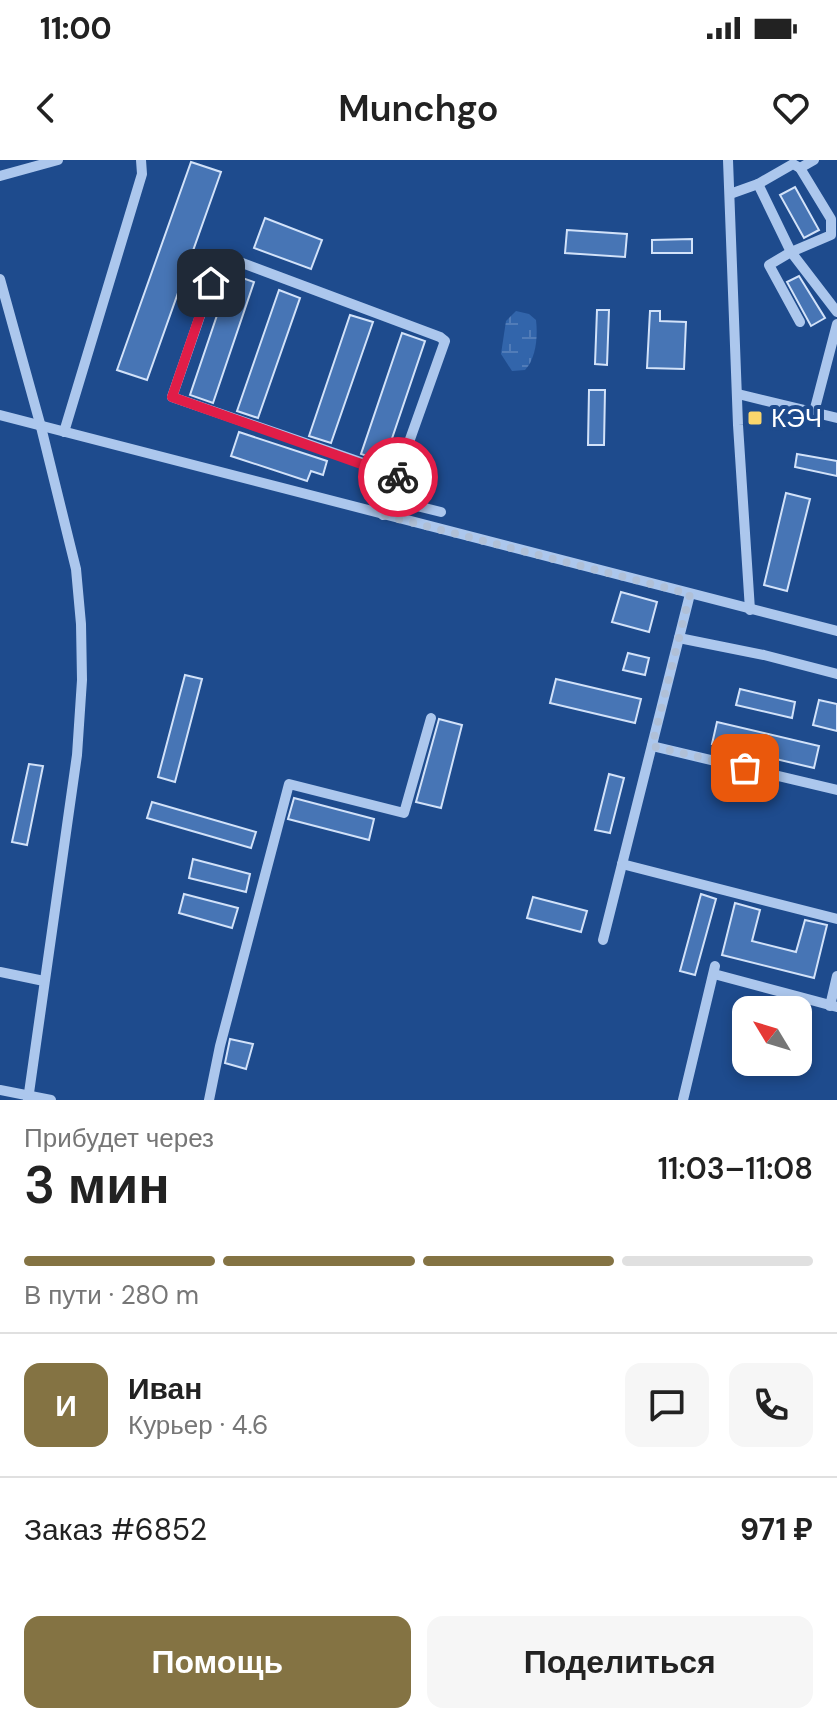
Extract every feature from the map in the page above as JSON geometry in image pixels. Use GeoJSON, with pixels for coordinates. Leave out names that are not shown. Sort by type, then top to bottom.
{"type":"FeatureCollection","features":[{"type":"Feature","properties":{"kind":"street"},"geometry":{"type":"LineString","coordinates":[[0,176],[58,160]]}},
{"type":"Feature","properties":{"kind":"street"},"geometry":{"type":"LineString","coordinates":[[64,432],[142,174],[141,160]]}},
{"type":"Feature","properties":{"kind":"street"},"geometry":{"type":"LineString","coordinates":[[728,160],[750,610]]}},
{"type":"Feature","properties":{"kind":"street"},"geometry":{"type":"LineString","coordinates":[[730,194],[758,184],[795,164],[814,160]]}},
{"type":"Feature","properties":{"kind":"street"},"geometry":{"type":"LineString","coordinates":[[795,164],[831,219],[834,238],[791,252],[769,265],[800,322]]}},
{"type":"Feature","properties":{"kind":"street"},"geometry":{"type":"LineString","coordinates":[[758,184],[791,252],[837,312]]}},
{"type":"Feature","properties":{"kind":"street"},"geometry":{"type":"LineString","coordinates":[[383,515],[398,475],[445,341],[221,255],[172,397],[398,475]]}},
{"type":"Feature","properties":{"kind":"street"},"geometry":{"type":"LineString","coordinates":[[0,279],[76,569],[81,624],[82,680],[72,799],[28,1098]]}},
{"type":"Feature","properties":{"kind":"street"},"geometry":{"type":"LineString","coordinates":[[814,412],[837,324]]}},
{"type":"Feature","properties":{"kind":"street"},"geometry":{"type":"LineString","coordinates":[[738,394],[837,418]]}},
{"type":"Feature","properties":{"kind":"street"},"geometry":{"type":"LineString","coordinates":[[0,415],[837,631]]}},
{"type":"Feature","properties":{"kind":"street"},"geometry":{"type":"LineString","coordinates":[[389,499],[441,512]]}},
{"type":"Feature","properties":{"kind":"street"},"geometry":{"type":"LineString","coordinates":[[603,940],[690,594]]}},
{"type":"Feature","properties":{"kind":"street"},"geometry":{"type":"LineString","coordinates":[[679,638],[837,674]]}},
{"type":"Feature","properties":{"kind":"street"},"geometry":{"type":"LineString","coordinates":[[209,1100],[220,1046],[289,784],[404,813],[431,718]]}},
{"type":"Feature","properties":{"kind":"street"},"geometry":{"type":"LineString","coordinates":[[652,746],[837,790]]}},
{"type":"Feature","properties":{"kind":"street"},"geometry":{"type":"LineString","coordinates":[[622,864],[837,919]]}},
{"type":"Feature","properties":{"kind":"street"},"geometry":{"type":"LineString","coordinates":[[683,1100],[714,970],[833,1006],[837,976]]}},
{"type":"Feature","properties":{"kind":"street"},"geometry":{"type":"LineString","coordinates":[[0,972],[44,981]]}},
{"type":"Feature","properties":{"kind":"street"},"geometry":{"type":"LineString","coordinates":[[0,1090],[28,1098],[51,1100]]}},
{"type":"Feature","properties":{"kind":"green space"},"geometry":{"type":"Polygon","coordinates":[[[516,311],[529,314],[536,320],[536,340],[532,360],[525,370],[512,371],[501,354],[506,321],[516,311]]]}},
{"type":"Feature","properties":{"kind":"building"},"geometry":{"type":"Polygon","coordinates":[[[191,162],[221,172],[147,380],[117,370],[191,162]]]}},
{"type":"Feature","properties":{"kind":"building"},"geometry":{"type":"Polygon","coordinates":[[[795,187],[819,230],[804,238],[780,195],[795,187]]]}},
{"type":"Feature","properties":{"kind":"building"},"geometry":{"type":"Polygon","coordinates":[[[265,218],[322,240],[311,269],[254,248],[265,218]]]}},
{"type":"Feature","properties":{"kind":"building"},"geometry":{"type":"Polygon","coordinates":[[[567,230],[627,234],[625,257],[565,253],[567,230]]]}},
{"type":"Feature","properties":{"kind":"building"},"geometry":{"type":"Polygon","coordinates":[[[692,239],[692,253],[652,253],[652,240],[692,239]]]}},
{"type":"Feature","properties":{"kind":"building"},"geometry":{"type":"Polygon","coordinates":[[[231,274],[254,282],[213,403],[190,395],[231,274]]]}},
{"type":"Feature","properties":{"kind":"building"},"geometry":{"type":"Polygon","coordinates":[[[799,276],[825,318],[811,326],[787,282],[799,276]]]}},
{"type":"Feature","properties":{"kind":"building"},"geometry":{"type":"Polygon","coordinates":[[[279,290],[300,298],[258,418],[237,411],[279,290]]]}},
{"type":"Feature","properties":{"kind":"building"},"geometry":{"type":"Polygon","coordinates":[[[597,310],[609,310],[607,365],[595,364],[597,310]]]}},
{"type":"Feature","properties":{"kind":"building"},"geometry":{"type":"Polygon","coordinates":[[[650,311],[660,311],[660,321],[686,322],[684,369],[647,368],[650,311]]]}},
{"type":"Feature","properties":{"kind":"building"},"geometry":{"type":"Polygon","coordinates":[[[350,315],[373,322],[331,443],[309,436],[350,315]]]}},
{"type":"Feature","properties":{"kind":"building"},"geometry":{"type":"Polygon","coordinates":[[[402,333],[425,341],[384,462],[361,454],[402,333]]]}},
{"type":"Feature","properties":{"kind":"building"},"geometry":{"type":"Polygon","coordinates":[[[589,390],[605,390],[604,445],[588,445],[589,390]]]}},
{"type":"Feature","properties":{"kind":"building"},"geometry":{"type":"Polygon","coordinates":[[[239,432],[327,461],[323,475],[311,471],[307,481],[231,456],[239,432]]]}},
{"type":"Feature","properties":{"kind":"building"},"geometry":{"type":"Polygon","coordinates":[[[797,454],[837,461],[837,476],[795,467],[797,454]]]}},
{"type":"Feature","properties":{"kind":"building"},"geometry":{"type":"Polygon","coordinates":[[[786,493],[810,499],[787,591],[764,585],[786,493]]]}},
{"type":"Feature","properties":{"kind":"building"},"geometry":{"type":"Polygon","coordinates":[[[621,592],[657,602],[649,632],[612,622],[621,592]]]}},
{"type":"Feature","properties":{"kind":"building"},"geometry":{"type":"Polygon","coordinates":[[[628,653],[649,658],[645,675],[623,670],[628,653]]]}},
{"type":"Feature","properties":{"kind":"building"},"geometry":{"type":"Polygon","coordinates":[[[185,675],[202,679],[175,782],[158,777],[185,675]]]}},
{"type":"Feature","properties":{"kind":"building"},"geometry":{"type":"Polygon","coordinates":[[[556,679],[641,699],[635,723],[550,703],[556,679]]]}},
{"type":"Feature","properties":{"kind":"building"},"geometry":{"type":"Polygon","coordinates":[[[740,689],[795,702],[792,718],[736,705],[740,689]]]}},
{"type":"Feature","properties":{"kind":"building"},"geometry":{"type":"Polygon","coordinates":[[[819,700],[837,704],[837,731],[813,725],[819,700]]]}},
{"type":"Feature","properties":{"kind":"building"},"geometry":{"type":"Polygon","coordinates":[[[439,719],[462,725],[441,808],[416,802],[439,719]]]}},
{"type":"Feature","properties":{"kind":"building"},"geometry":{"type":"Polygon","coordinates":[[[717,722],[819,746],[814,768],[712,744],[717,722]]]}},
{"type":"Feature","properties":{"kind":"building"},"geometry":{"type":"Polygon","coordinates":[[[29,764],[43,766],[27,845],[12,842],[29,764]]]}},
{"type":"Feature","properties":{"kind":"building"},"geometry":{"type":"Polygon","coordinates":[[[609,774],[624,778],[610,833],[595,830],[609,774]]]}},
{"type":"Feature","properties":{"kind":"building"},"geometry":{"type":"Polygon","coordinates":[[[294,798],[374,819],[369,840],[288,819],[294,798]]]}},
{"type":"Feature","properties":{"kind":"building"},"geometry":{"type":"Polygon","coordinates":[[[152,802],[256,832],[251,848],[147,818],[152,802]]]}},
{"type":"Feature","properties":{"kind":"building"},"geometry":{"type":"Polygon","coordinates":[[[193,859],[250,874],[246,892],[189,878],[193,859]]]}},
{"type":"Feature","properties":{"kind":"building"},"geometry":{"type":"Polygon","coordinates":[[[184,894],[238,908],[232,928],[179,913],[184,894]]]}},
{"type":"Feature","properties":{"kind":"building"},"geometry":{"type":"Polygon","coordinates":[[[701,894],[716,899],[695,975],[680,971],[701,894]]]}},
{"type":"Feature","properties":{"kind":"building"},"geometry":{"type":"Polygon","coordinates":[[[533,897],[587,911],[581,932],[527,918],[533,897]]]}},
{"type":"Feature","properties":{"kind":"building"},"geometry":{"type":"Polygon","coordinates":[[[735,903],[760,910],[752,941],[796,952],[805,920],[827,925],[814,978],[722,955],[735,903]]]}},
{"type":"Feature","properties":{"kind":"building"},"geometry":{"type":"Polygon","coordinates":[[[230,1039],[253,1044],[246,1069],[225,1063],[230,1039]]]}},
{"type":"Feature","properties":{"kind":"way so far"},"geometry":{"type":"LineString","coordinates":[[398,477],[383,515],[690,594],[652,746],[745,768]]}},
{"type":"Feature","properties":{"kind":"place","name":"КЭЧ"},"geometry":{"type":"Point","coordinates":[755,418]}},
{"type":"Feature","properties":{"kind":"route"},"geometry":{"type":"LineString","coordinates":[[211,283],[172,397],[398,477]]}}]}
